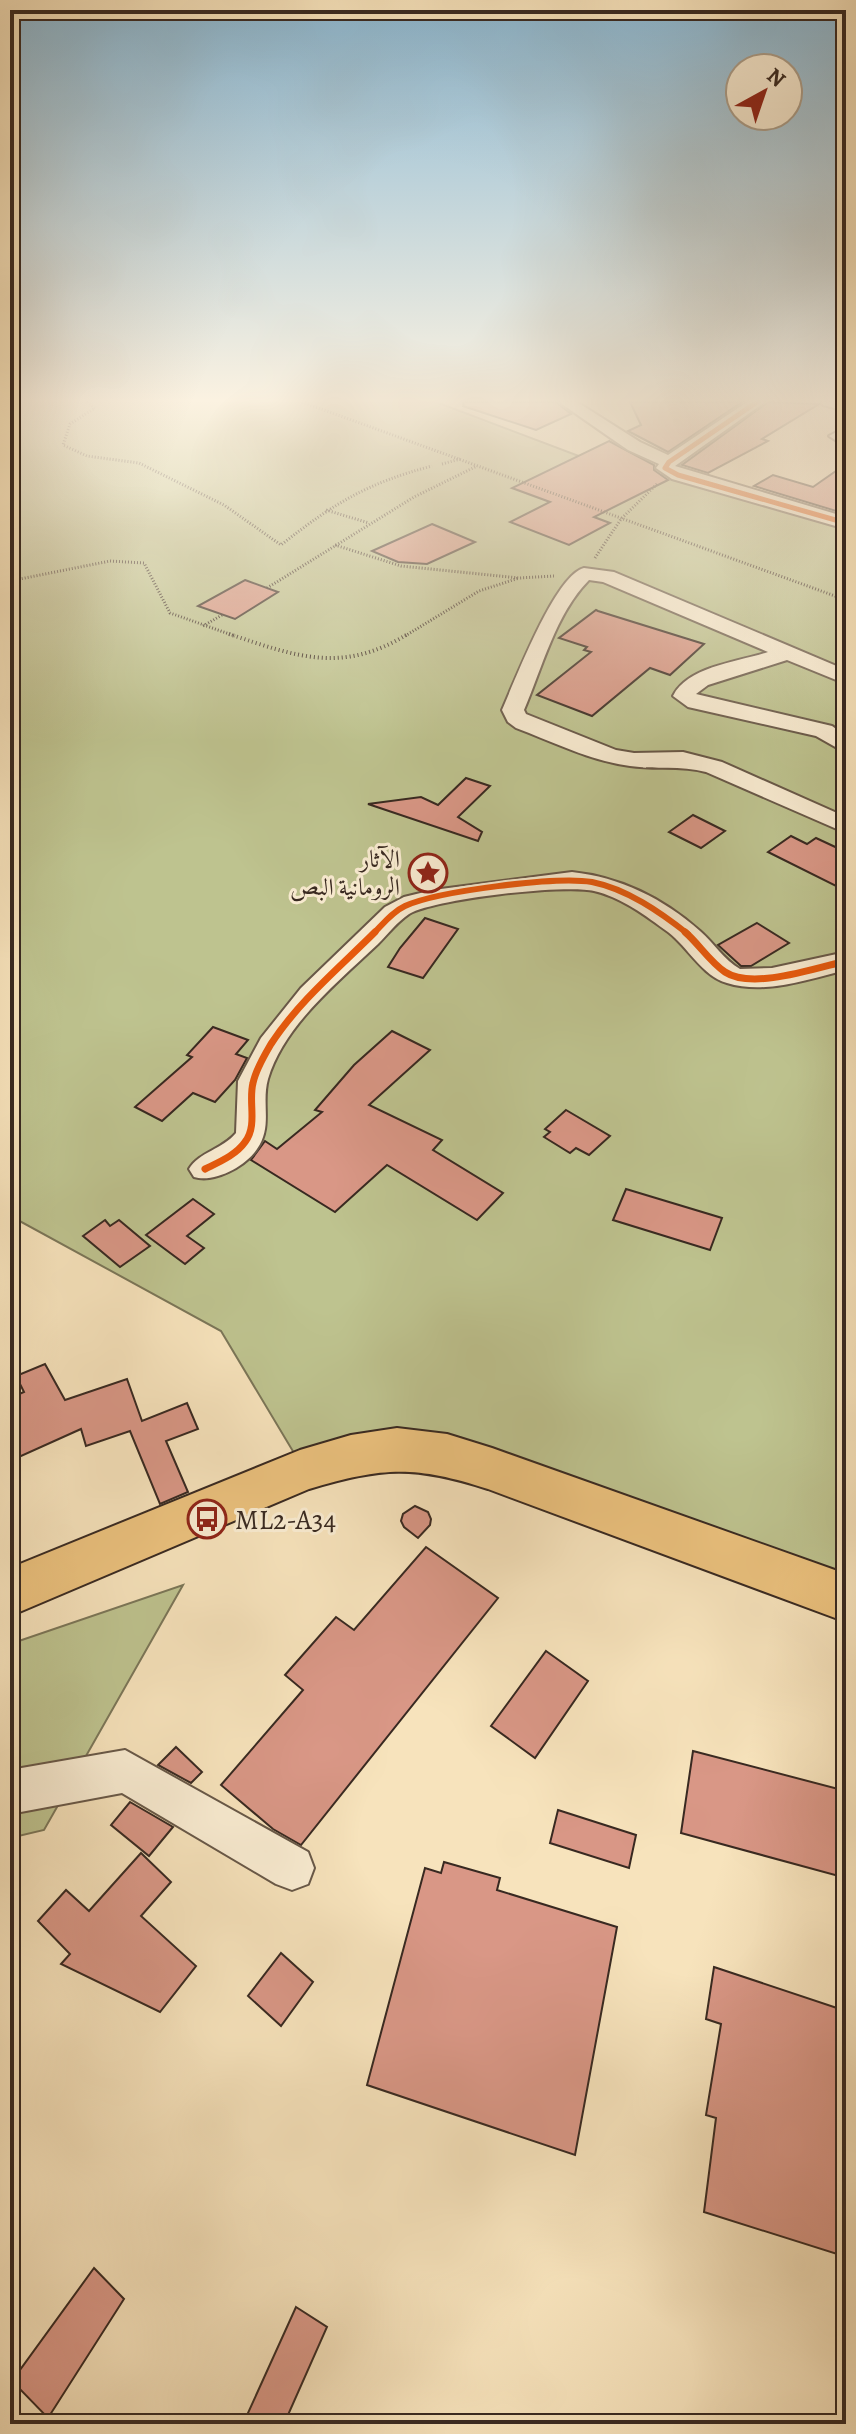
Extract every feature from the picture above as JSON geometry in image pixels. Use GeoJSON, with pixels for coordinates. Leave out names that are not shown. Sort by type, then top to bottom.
{"type":"FeatureCollection","features":[{"type":"Feature","properties":{"kind":"main road"},"geometry":{"type":"LineString","coordinates":[[10,1592],[300,1471],[351,1456],[397,1449],[447,1455],[492,1469],[846,1598]]}},
{"type":"Feature","properties":{"kind":"street"},"geometry":{"type":"LineString","coordinates":[[820,516],[846,523]]}},
{"type":"Feature","properties":{"kind":"street"},"geometry":{"type":"LineString","coordinates":[[846,678],[607,576],[584,574],[577,579],[559,611],[513,710],[516,717],[535,728],[611,756],[634,760],[683,759],[714,767],[846,826]]}},
{"type":"Feature","properties":{"kind":"street"},"geometry":{"type":"LineString","coordinates":[[789,653],[753,667],[700,680],[688,688],[684,696],[696,702],[824,731],[846,746]]}},
{"type":"Feature","properties":{"kind":"street"},"geometry":{"type":"LineString","coordinates":[[205,1169],[234,1156],[248,1144],[253,1125],[252,1085],[259,1065],[290,1020],[321,984],[400,909],[428,897],[564,878],[590,881],[633,897],[652,909],[694,939],[714,963],[734,977],[782,976],[846,961]]}},
{"type":"Feature","properties":{"kind":"street"},"geometry":{"type":"LineString","coordinates":[[10,1792],[125,1771],[292,1868]]}},
{"type":"Feature","properties":{"kind":"path"},"geometry":{"type":"LineString","coordinates":[[239,516],[281,545],[319,516]]}},
{"type":"Feature","properties":{"kind":"path"},"geometry":{"type":"LineString","coordinates":[[344,516],[370,524]]}},
{"type":"Feature","properties":{"kind":"path"},"geometry":{"type":"LineString","coordinates":[[267,588],[384,516]]}},
{"type":"Feature","properties":{"kind":"path"},"geometry":{"type":"LineString","coordinates":[[612,516],[846,600]]}},
{"type":"Feature","properties":{"kind":"path"},"geometry":{"type":"LineString","coordinates":[[335,545],[401,566],[519,578],[584,574],[625,516]]}},
{"type":"Feature","properties":{"kind":"path"},"geometry":{"type":"LineString","coordinates":[[10,581],[110,561],[144,563],[170,613],[288,654],[346,659],[381,650],[479,591],[519,578]]}},
{"type":"Feature","properties":{"kind":"path"},"geometry":{"type":"LineString","coordinates":[[203,626],[222,615]]}},
{"type":"Feature","properties":{"kind":"green space","name":"الآثار الرومانية البص"},"geometry":{"type":"Polygon","coordinates":[[[10,516],[807,516],[846,527],[846,1575],[476,1444],[297,1458],[221,1331],[16,1219],[10,1224],[10,516]]]}},
{"type":"Feature","properties":{"kind":"green space"},"geometry":{"type":"Polygon","coordinates":[[[183,1585],[44,1830],[10,1838],[10,1644],[183,1585]]]}},
{"type":"Feature","properties":{"kind":"building"},"geometry":{"type":"Polygon","coordinates":[[[523,516],[597,516],[594,517],[610,523],[569,545],[510,522],[523,516]]]}},
{"type":"Feature","properties":{"kind":"building"},"geometry":{"type":"Polygon","coordinates":[[[432,524],[475,542],[427,564],[398,562],[372,551],[432,524]]]}},
{"type":"Feature","properties":{"kind":"building"},"geometry":{"type":"Polygon","coordinates":[[[245,580],[278,592],[235,619],[198,606],[245,580]]]}},
{"type":"Feature","properties":{"kind":"building"},"geometry":{"type":"Polygon","coordinates":[[[596,610],[704,644],[670,675],[650,668],[592,716],[537,695],[591,652],[584,650],[587,647],[559,638],[596,610]]]}},
{"type":"Feature","properties":{"kind":"building"},"geometry":{"type":"Polygon","coordinates":[[[466,778],[490,786],[458,817],[482,832],[478,841],[368,804],[421,797],[438,805],[466,778]]]}},
{"type":"Feature","properties":{"kind":"building"},"geometry":{"type":"Polygon","coordinates":[[[693,815],[725,831],[701,848],[669,832],[693,815]]]}},
{"type":"Feature","properties":{"kind":"building"},"geometry":{"type":"Polygon","coordinates":[[[791,836],[807,844],[816,838],[846,852],[846,891],[768,852],[791,836]]]}},
{"type":"Feature","properties":{"kind":"building"},"geometry":{"type":"Polygon","coordinates":[[[425,918],[458,929],[423,978],[388,967],[400,948],[425,918]]]}},
{"type":"Feature","properties":{"kind":"building"},"geometry":{"type":"Polygon","coordinates":[[[757,923],[789,943],[751,966],[741,966],[718,945],[757,923]]]}},
{"type":"Feature","properties":{"kind":"building"},"geometry":{"type":"Polygon","coordinates":[[[213,1027],[248,1040],[236,1054],[247,1058],[235,1080],[215,1102],[193,1093],[162,1121],[135,1107],[192,1057],[187,1055],[213,1027]]]}},
{"type":"Feature","properties":{"kind":"building"},"geometry":{"type":"Polygon","coordinates":[[[392,1031],[430,1050],[369,1105],[442,1140],[433,1150],[503,1193],[477,1220],[387,1165],[335,1212],[251,1160],[265,1141],[277,1149],[322,1112],[315,1110],[354,1065],[392,1031]]]}},
{"type":"Feature","properties":{"kind":"building"},"geometry":{"type":"Polygon","coordinates":[[[566,1110],[610,1136],[589,1155],[576,1148],[570,1153],[544,1137],[550,1132],[545,1129],[566,1110]]]}},
{"type":"Feature","properties":{"kind":"building"},"geometry":{"type":"Polygon","coordinates":[[[626,1189],[722,1218],[710,1250],[613,1220],[626,1189]]]}},
{"type":"Feature","properties":{"kind":"building"},"geometry":{"type":"Polygon","coordinates":[[[193,1199],[214,1214],[187,1236],[204,1248],[185,1264],[146,1235],[193,1199]]]}},
{"type":"Feature","properties":{"kind":"building"},"geometry":{"type":"Polygon","coordinates":[[[105,1220],[110,1226],[119,1220],[150,1246],[120,1267],[83,1236],[105,1220]]]}},
{"type":"Feature","properties":{"kind":"building"},"geometry":{"type":"Polygon","coordinates":[[[45,1364],[65,1400],[127,1379],[142,1421],[187,1403],[198,1429],[166,1441],[188,1492],[160,1504],[130,1431],[86,1446],[81,1429],[10,1461],[10,1398],[24,1392],[16,1376],[45,1364]]]}},
{"type":"Feature","properties":{"kind":"building"},"geometry":{"type":"Polygon","coordinates":[[[415,1506],[428,1512],[431,1519],[430,1525],[418,1538],[401,1521],[403,1514],[415,1506]]]}},
{"type":"Feature","properties":{"kind":"building"},"geometry":{"type":"Polygon","coordinates":[[[426,1547],[498,1598],[301,1845],[273,1829],[221,1785],[303,1690],[285,1675],[336,1617],[354,1630],[426,1547]]]}},
{"type":"Feature","properties":{"kind":"building"},"geometry":{"type":"Polygon","coordinates":[[[546,1651],[588,1681],[535,1758],[491,1726],[546,1651]]]}},
{"type":"Feature","properties":{"kind":"building"},"geometry":{"type":"Polygon","coordinates":[[[176,1747],[202,1772],[191,1783],[158,1765],[176,1747]]]}},
{"type":"Feature","properties":{"kind":"building"},"geometry":{"type":"Polygon","coordinates":[[[693,1751],[846,1791],[846,1878],[681,1833],[693,1751]]]}},
{"type":"Feature","properties":{"kind":"building"},"geometry":{"type":"Polygon","coordinates":[[[130,1802],[173,1827],[149,1856],[111,1825],[130,1802]]]}},
{"type":"Feature","properties":{"kind":"building"},"geometry":{"type":"Polygon","coordinates":[[[558,1810],[636,1835],[629,1868],[550,1843],[558,1810]]]}},
{"type":"Feature","properties":{"kind":"building"},"geometry":{"type":"Polygon","coordinates":[[[141,1853],[171,1882],[141,1916],[196,1966],[160,2012],[61,1964],[70,1954],[38,1921],[66,1890],[89,1911],[141,1853]]]}},
{"type":"Feature","properties":{"kind":"building"},"geometry":{"type":"Polygon","coordinates":[[[444,1862],[500,1878],[497,1890],[617,1927],[575,2155],[367,2085],[425,1868],[441,1873],[444,1862]]]}},
{"type":"Feature","properties":{"kind":"building"},"geometry":{"type":"Polygon","coordinates":[[[281,1953],[313,1982],[281,2026],[248,1996],[281,1953]]]}},
{"type":"Feature","properties":{"kind":"building"},"geometry":{"type":"Polygon","coordinates":[[[714,1967],[846,2011],[846,2164],[837,2254],[704,2212],[716,2118],[706,2115],[721,2024],[706,2019],[714,1967]]]}},
{"type":"Feature","properties":{"kind":"building"},"geometry":{"type":"Polygon","coordinates":[[[94,2268],[124,2299],[48,2418],[12,2381],[94,2268]]]}},
{"type":"Feature","properties":{"kind":"building"},"geometry":{"type":"Polygon","coordinates":[[[296,2307],[327,2327],[284,2424],[243,2424],[296,2307]]]}},
{"type":"Feature","properties":{"kind":"cycle path"},"geometry":{"type":"LineString","coordinates":[[820,516],[846,523]]}},
{"type":"Feature","properties":{"kind":"cycle path"},"geometry":{"type":"LineString","coordinates":[[205,1169],[244,1145],[251,1134],[253,1081],[260,1063],[283,1027],[390,916],[413,903],[532,883],[592,882],[632,896],[654,910],[684,931],[716,964],[733,976],[772,977],[846,961]]}},
{"type":"Feature","properties":{"kind":"place","name":"الآثار الرومانية البص"},"geometry":{"type":"Point","coordinates":[428,873]}},
{"type":"Feature","properties":{"kind":"place","name":"ML2-A34"},"geometry":{"type":"Point","coordinates":[207,1519]}}]}
